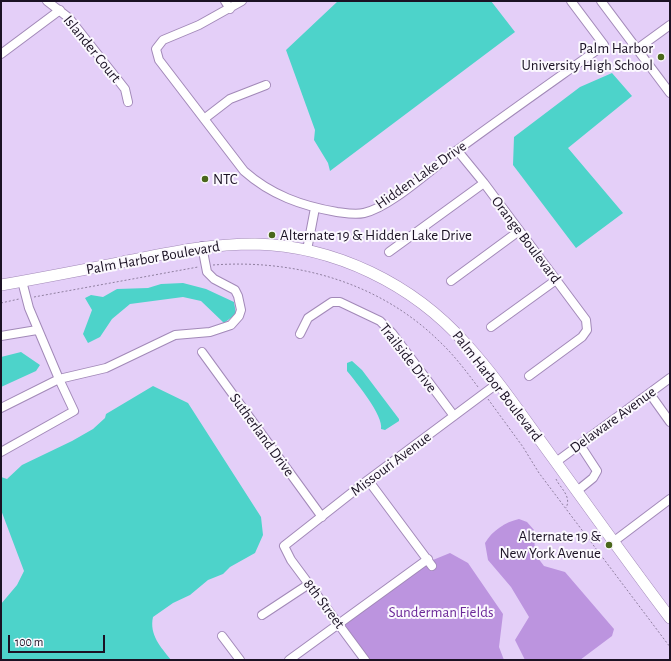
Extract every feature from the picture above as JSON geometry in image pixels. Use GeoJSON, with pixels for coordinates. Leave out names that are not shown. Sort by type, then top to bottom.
{"type":"FeatureCollection","features":[{"type":"Feature","properties":{"kind":"main road","name":"Palm Harbor Boulevard"},"geometry":{"type":"LineString","coordinates":[[1,285],[202,246],[274,245],[307,250],[368,271],[406,292],[424,304],[466,343],[498,383],[577,491],[612,542],[670,618]]}},
{"type":"Feature","properties":{"kind":"street","name":"Islander Court"},"geometry":{"type":"LineString","coordinates":[[47,1],[69,18],[124,89],[128,102]]}},
{"type":"Feature","properties":{"kind":"street"},"geometry":{"type":"LineString","coordinates":[[225,1],[230,8],[242,1]]}},
{"type":"Feature","properties":{"kind":"street","name":"Hidden Lake Drive"},"geometry":{"type":"LineString","coordinates":[[230,8],[199,25],[163,40],[156,49],[159,60],[244,171],[258,184],[280,197],[315,208],[348,214],[363,214],[384,205],[457,150],[604,45],[571,1]]}},
{"type":"Feature","properties":{"kind":"street"},"geometry":{"type":"LineString","coordinates":[[605,3],[670,93]]}},
{"type":"Feature","properties":{"kind":"street"},"geometry":{"type":"LineString","coordinates":[[1,54],[60,10]]}},
{"type":"Feature","properties":{"kind":"street"},"geometry":{"type":"LineString","coordinates":[[638,49],[670,25]]}},
{"type":"Feature","properties":{"kind":"street"},"geometry":{"type":"LineString","coordinates":[[204,118],[230,99],[266,86]]}},
{"type":"Feature","properties":{"kind":"street","name":"Orange Boulevard"},"geometry":{"type":"LineString","coordinates":[[457,150],[484,183],[586,320],[586,333],[529,376]]}},
{"type":"Feature","properties":{"kind":"street"},"geometry":{"type":"LineString","coordinates":[[389,252],[484,183]]}},
{"type":"Feature","properties":{"kind":"street"},"geometry":{"type":"LineString","coordinates":[[307,250],[315,208]]}},
{"type":"Feature","properties":{"kind":"street"},"geometry":{"type":"LineString","coordinates":[[451,281],[519,231]]}},
{"type":"Feature","properties":{"kind":"street"},"geometry":{"type":"LineString","coordinates":[[1,408],[59,379],[106,368],[175,335],[210,332],[231,325],[239,316],[241,310],[238,296],[234,290],[214,279],[208,272],[202,246]]}},
{"type":"Feature","properties":{"kind":"street"},"geometry":{"type":"LineString","coordinates":[[491,327],[556,280]]}},
{"type":"Feature","properties":{"kind":"street"},"geometry":{"type":"LineString","coordinates":[[1,452],[74,411],[37,330],[22,281]]}},
{"type":"Feature","properties":{"kind":"street","name":"Trailside Drive"},"geometry":{"type":"LineString","coordinates":[[300,334],[308,318],[332,302],[340,302],[380,320],[392,333],[454,416]]}},
{"type":"Feature","properties":{"kind":"street"},"geometry":{"type":"LineString","coordinates":[[1,336],[37,330]]}},
{"type":"Feature","properties":{"kind":"street","name":"Sutherland Drive"},"geometry":{"type":"LineString","coordinates":[[202,352],[322,516]]}},
{"type":"Feature","properties":{"kind":"street","name":"Delaware Avenue"},"geometry":{"type":"LineString","coordinates":[[556,462],[670,378]]}},
{"type":"Feature","properties":{"kind":"street","name":"Missouri Avenue"},"geometry":{"type":"LineString","coordinates":[[284,546],[368,480],[498,383]]}},
{"type":"Feature","properties":{"kind":"street"},"geometry":{"type":"LineString","coordinates":[[650,394],[670,422]]}},
{"type":"Feature","properties":{"kind":"street"},"geometry":{"type":"LineString","coordinates":[[577,491],[593,478],[597,471],[580,445]]}},
{"type":"Feature","properties":{"kind":"street"},"geometry":{"type":"LineString","coordinates":[[289,660],[338,623],[430,562],[368,480]]}},
{"type":"Feature","properties":{"kind":"street"},"geometry":{"type":"LineString","coordinates":[[612,542],[670,499]]}},
{"type":"Feature","properties":{"kind":"street","name":"8th Street"},"geometry":{"type":"LineString","coordinates":[[284,546],[291,560],[365,660]]}},
{"type":"Feature","properties":{"kind":"street"},"geometry":{"type":"LineString","coordinates":[[262,615],[309,584]]}},
{"type":"Feature","properties":{"kind":"street"},"geometry":{"type":"LineString","coordinates":[[222,636],[240,660]]}},
{"type":"Feature","properties":{"kind":"path"},"geometry":{"type":"LineString","coordinates":[[1,302],[206,265],[264,264],[310,271],[329,276],[371,293],[392,304],[434,336],[484,394],[566,508],[670,646]]}},
{"type":"Feature","properties":{"kind":"path"},"geometry":{"type":"LineString","coordinates":[[564,474],[556,480],[566,493],[568,504],[566,508]]}},
{"type":"Feature","properties":{"kind":"green space"},"geometry":{"type":"Polygon","coordinates":[[[519,519],[527,522],[534,530],[535,554],[544,566],[565,572],[614,629],[612,636],[580,660],[525,660],[515,640],[529,617],[511,587],[488,560],[485,543],[499,528],[509,522],[519,519]]]}},
{"type":"Feature","properties":{"kind":"green space","name":"Sunderman Fields"},"geometry":{"type":"Polygon","coordinates":[[[450,553],[468,563],[503,614],[499,647],[504,660],[368,660],[343,625],[428,562],[450,553]]]}},
{"type":"Feature","properties":{"kind":"shaded area"},"geometry":{"type":"Polygon","coordinates":[[[338,1],[491,1],[515,32],[330,171],[328,163],[314,140],[315,130],[286,50],[338,1]]]}},
{"type":"Feature","properties":{"kind":"shaded area"},"geometry":{"type":"Polygon","coordinates":[[[612,73],[632,96],[568,148],[623,213],[576,248],[513,165],[514,137],[580,87],[612,73]]]}},
{"type":"Feature","properties":{"kind":"shaded area"},"geometry":{"type":"Polygon","coordinates":[[[183,283],[206,289],[234,302],[236,314],[224,323],[201,301],[183,297],[130,304],[112,319],[100,337],[88,343],[83,334],[92,310],[85,298],[91,295],[103,297],[117,289],[148,288],[161,284],[183,283]]]}},
{"type":"Feature","properties":{"kind":"shaded area"},"geometry":{"type":"Polygon","coordinates":[[[21,352],[40,365],[36,371],[1,387],[1,357],[21,352]]]}},
{"type":"Feature","properties":{"kind":"shaded area"},"geometry":{"type":"Polygon","coordinates":[[[352,361],[362,370],[399,419],[399,421],[385,430],[381,429],[381,423],[374,408],[347,371],[347,363],[352,361]]]}},
{"type":"Feature","properties":{"kind":"shaded area"},"geometry":{"type":"Polygon","coordinates":[[[153,386],[188,403],[261,517],[263,535],[255,553],[230,567],[223,574],[208,580],[190,595],[173,603],[153,617],[152,623],[154,635],[171,660],[1,660],[1,604],[17,585],[24,571],[1,510],[1,477],[7,479],[22,465],[72,441],[93,429],[105,418],[106,414],[153,386]]]}},
{"type":"Feature","properties":{"kind":"place","name":"Palm Harbor University High School"},"geometry":{"type":"Point","coordinates":[661,57]}},
{"type":"Feature","properties":{"kind":"place","name":"NTC"},"geometry":{"type":"Point","coordinates":[205,179]}},
{"type":"Feature","properties":{"kind":"place","name":"Alternate 19 & Hidden Lake Drive"},"geometry":{"type":"Point","coordinates":[272,235]}},
{"type":"Feature","properties":{"kind":"place","name":"Alternate 19 & New York Avenue"},"geometry":{"type":"Point","coordinates":[609,545]}}]}
